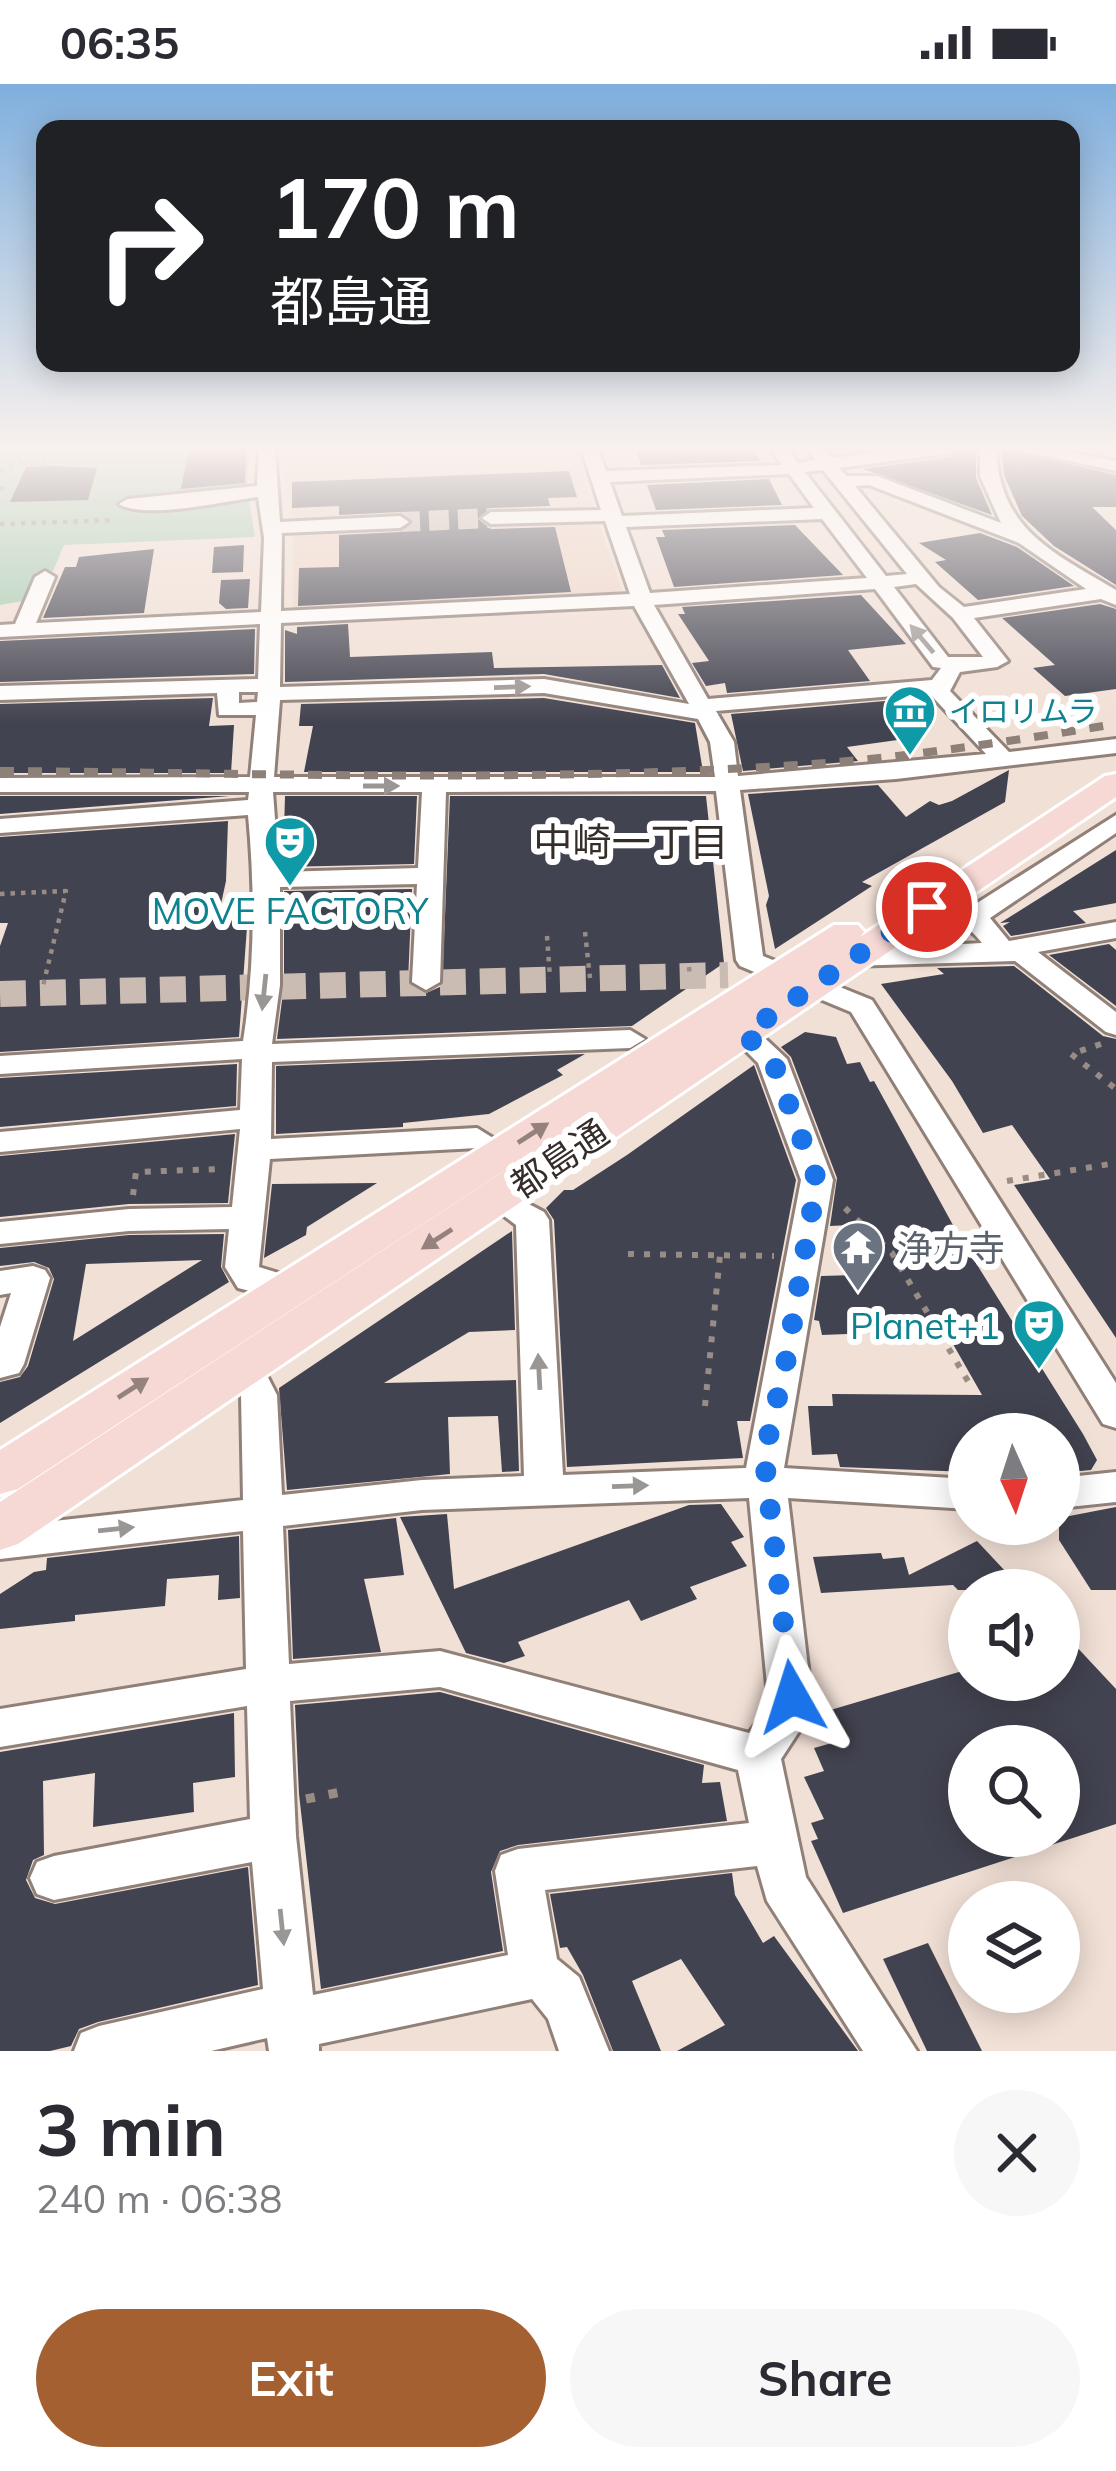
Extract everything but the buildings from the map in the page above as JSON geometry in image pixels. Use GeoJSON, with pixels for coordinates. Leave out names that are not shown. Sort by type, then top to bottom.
{"type":"FeatureCollection","features":[{"type":"Feature","properties":{"kind":"main road","name":"都島通"},"geometry":{"type":"LineString","coordinates":[[0,1475],[289,1289],[797,982],[1116,749]]}},
{"type":"Feature","properties":{"kind":"main road","name":"都島通"},"geometry":{"type":"LineString","coordinates":[[0,1529],[744,1034],[797,982],[849,958],[1116,783]]}},
{"type":"Feature","properties":{"kind":"street"},"geometry":{"type":"LineString","coordinates":[[272,540],[262,796],[266,985],[242,1267],[250,1280],[289,1289]]}},
{"type":"Feature","properties":{"kind":"street"},"geometry":{"type":"LineString","coordinates":[[621,540],[642,598],[722,742],[748,956],[797,982],[862,1006],[1116,1414]]}},
{"type":"Feature","properties":{"kind":"street"},"geometry":{"type":"LineString","coordinates":[[851,540],[941,662],[987,664],[998,657],[890,540]]}},
{"type":"Feature","properties":{"kind":"street"},"geometry":{"type":"LineString","coordinates":[[1029,540],[1111,595]]}},
{"type":"Feature","properties":{"kind":"street"},"geometry":{"type":"LineString","coordinates":[[11,631],[45,577]]}},
{"type":"Feature","properties":{"kind":"street"},"geometry":{"type":"LineString","coordinates":[[11,631],[782,593],[921,578]]}},
{"type":"Feature","properties":{"kind":"street"},"geometry":{"type":"LineString","coordinates":[[960,614],[1111,595]]}},
{"type":"Feature","properties":{"kind":"street"},"geometry":{"type":"LineString","coordinates":[[954,666],[939,692],[1004,759]]}},
{"type":"Feature","properties":{"kind":"street"},"geometry":{"type":"LineString","coordinates":[[0,693],[229,686],[227,710],[269,696],[544,686],[704,710],[939,686]]}},
{"type":"Feature","properties":{"kind":"street"},"geometry":{"type":"LineString","coordinates":[[0,826],[262,796],[434,786],[728,784],[1116,749]]}},
{"type":"Feature","properties":{"kind":"street"},"geometry":{"type":"LineString","coordinates":[[0,784],[262,796]]}},
{"type":"Feature","properties":{"kind":"street"},"geometry":{"type":"LineString","coordinates":[[426,982],[434,786]]}},
{"type":"Feature","properties":{"kind":"street"},"geometry":{"type":"LineString","coordinates":[[1067,817],[1112,830]]}},
{"type":"Feature","properties":{"kind":"street"},"geometry":{"type":"LineString","coordinates":[[975,916],[1112,830]]}},
{"type":"Feature","properties":{"kind":"street"},"geometry":{"type":"LineString","coordinates":[[267,880],[428,876]]}},
{"type":"Feature","properties":{"kind":"street"},"geometry":{"type":"LineString","coordinates":[[940,898],[975,916],[1002,950],[1024,954],[1116,1026]]}},
{"type":"Feature","properties":{"kind":"street"},"geometry":{"type":"LineString","coordinates":[[849,958],[1002,950],[1116,930]]}},
{"type":"Feature","properties":{"kind":"street"},"geometry":{"type":"LineString","coordinates":[[744,1034],[772,1059],[817,1180],[764,1456],[791,1710],[758,1755],[784,1885],[892,2051]]}},
{"type":"Feature","properties":{"kind":"street"},"geometry":{"type":"LineString","coordinates":[[0,1065],[630,1039]]}},
{"type":"Feature","properties":{"kind":"street"},"geometry":{"type":"LineString","coordinates":[[0,1142],[255,1146],[477,1138]]}},
{"type":"Feature","properties":{"kind":"street"},"geometry":{"type":"LineString","coordinates":[[498,1199],[532,1220],[544,1489]]}},
{"type":"Feature","properties":{"kind":"street"},"geometry":{"type":"LineString","coordinates":[[0,1233],[129,1220],[246,1219]]}},
{"type":"Feature","properties":{"kind":"street"},"geometry":{"type":"LineString","coordinates":[[0,1283],[33,1278],[6,1364],[0,1365]]}},
{"type":"Feature","properties":{"kind":"street"},"geometry":{"type":"LineString","coordinates":[[244,1364],[259,1395],[273,1836],[292,2028]]}},
{"type":"Feature","properties":{"kind":"street"},"geometry":{"type":"LineString","coordinates":[[0,1543],[422,1495],[768,1482],[948,1493]]}},
{"type":"Feature","properties":{"kind":"street"},"geometry":{"type":"LineString","coordinates":[[1080,1491],[1116,1487]]}},
{"type":"Feature","properties":{"kind":"street"},"geometry":{"type":"LineString","coordinates":[[0,1728],[270,1684],[440,1669],[758,1755]]}},
{"type":"Feature","properties":{"kind":"street"},"geometry":{"type":"LineString","coordinates":[[54,1878],[273,1836]]}},
{"type":"Feature","properties":{"kind":"street"},"geometry":{"type":"LineString","coordinates":[[535,1974],[518,1871],[775,1842]]}},
{"type":"Feature","properties":{"kind":"street"},"geometry":{"type":"LineString","coordinates":[[99,2051],[292,2028],[535,1974],[560,1990],[584,2051]]}},
{"type":"Feature","properties":{"kind":"path"},"geometry":{"type":"LineString","coordinates":[[0,894],[66,891],[41,990]]}},
{"type":"Feature","properties":{"kind":"path"},"geometry":{"type":"LineString","coordinates":[[585,932],[590,978]]}},
{"type":"Feature","properties":{"kind":"path"},"geometry":{"type":"LineString","coordinates":[[548,936],[550,978]]}},
{"type":"Feature","properties":{"kind":"path"},"geometry":{"type":"LineString","coordinates":[[1116,1039],[1071,1054],[1111,1079],[1116,1089]]}},
{"type":"Feature","properties":{"kind":"path"},"geometry":{"type":"LineString","coordinates":[[129,1220],[136,1172],[255,1146]]}},
{"type":"Feature","properties":{"kind":"path"},"geometry":{"type":"LineString","coordinates":[[974,1186],[1116,1163]]}},
{"type":"Feature","properties":{"kind":"path"},"geometry":{"type":"LineString","coordinates":[[817,1180],[892,1253],[971,1388]]}},
{"type":"Feature","properties":{"kind":"path"},"geometry":{"type":"LineString","coordinates":[[628,1254],[803,1256]]}},
{"type":"Feature","properties":{"kind":"path"},"geometry":{"type":"LineString","coordinates":[[705,1406],[720,1255]]}},
{"type":"Feature","properties":{"kind":"shaded area"},"geometry":{"type":"Polygon","coordinates":[[[293,540],[605,540],[622,590],[615,595],[305,610],[293,606],[293,540]]]}},
{"type":"Feature","properties":{"kind":"green space"},"geometry":{"type":"Polygon","coordinates":[[[0,540],[188,540],[64,545],[53,571],[36,572],[23,601],[0,605],[0,540]]]}},
{"type":"Feature","properties":{"kind":"tunnel"},"geometry":{"type":"LineString","coordinates":[[0,994],[728,975]]}},
{"type":"Feature","properties":{"kind":"railway"},"geometry":{"type":"LineString","coordinates":[[0,771],[418,776],[732,769],[907,755],[1116,724]]}},
{"type":"Feature","properties":{"kind":"place","name":"イロリムラ"},"geometry":{"type":"Point","coordinates":[910,757]}},
{"type":"Feature","properties":{"kind":"place","name":"MOVE FACTORY"},"geometry":{"type":"Point","coordinates":[290,888]}},
{"type":"Feature","properties":{"kind":"place","name":"浄方寺"},"geometry":{"type":"Point","coordinates":[858,1293]}},
{"type":"Feature","properties":{"kind":"place","name":"Planet+1"},"geometry":{"type":"Point","coordinates":[1039,1371]}},
{"type":"Feature","properties":{"kind":"district","name":"中崎一丁目"},"geometry":{"type":"Point","coordinates":[631,841]}},
{"type":"Feature","properties":{"kind":"route"},"geometry":{"type":"LineString","coordinates":[[792,1697],[764,1456],[786,1361],[817,1180],[772,1059],[744,1034],[927,907]]}}]}
